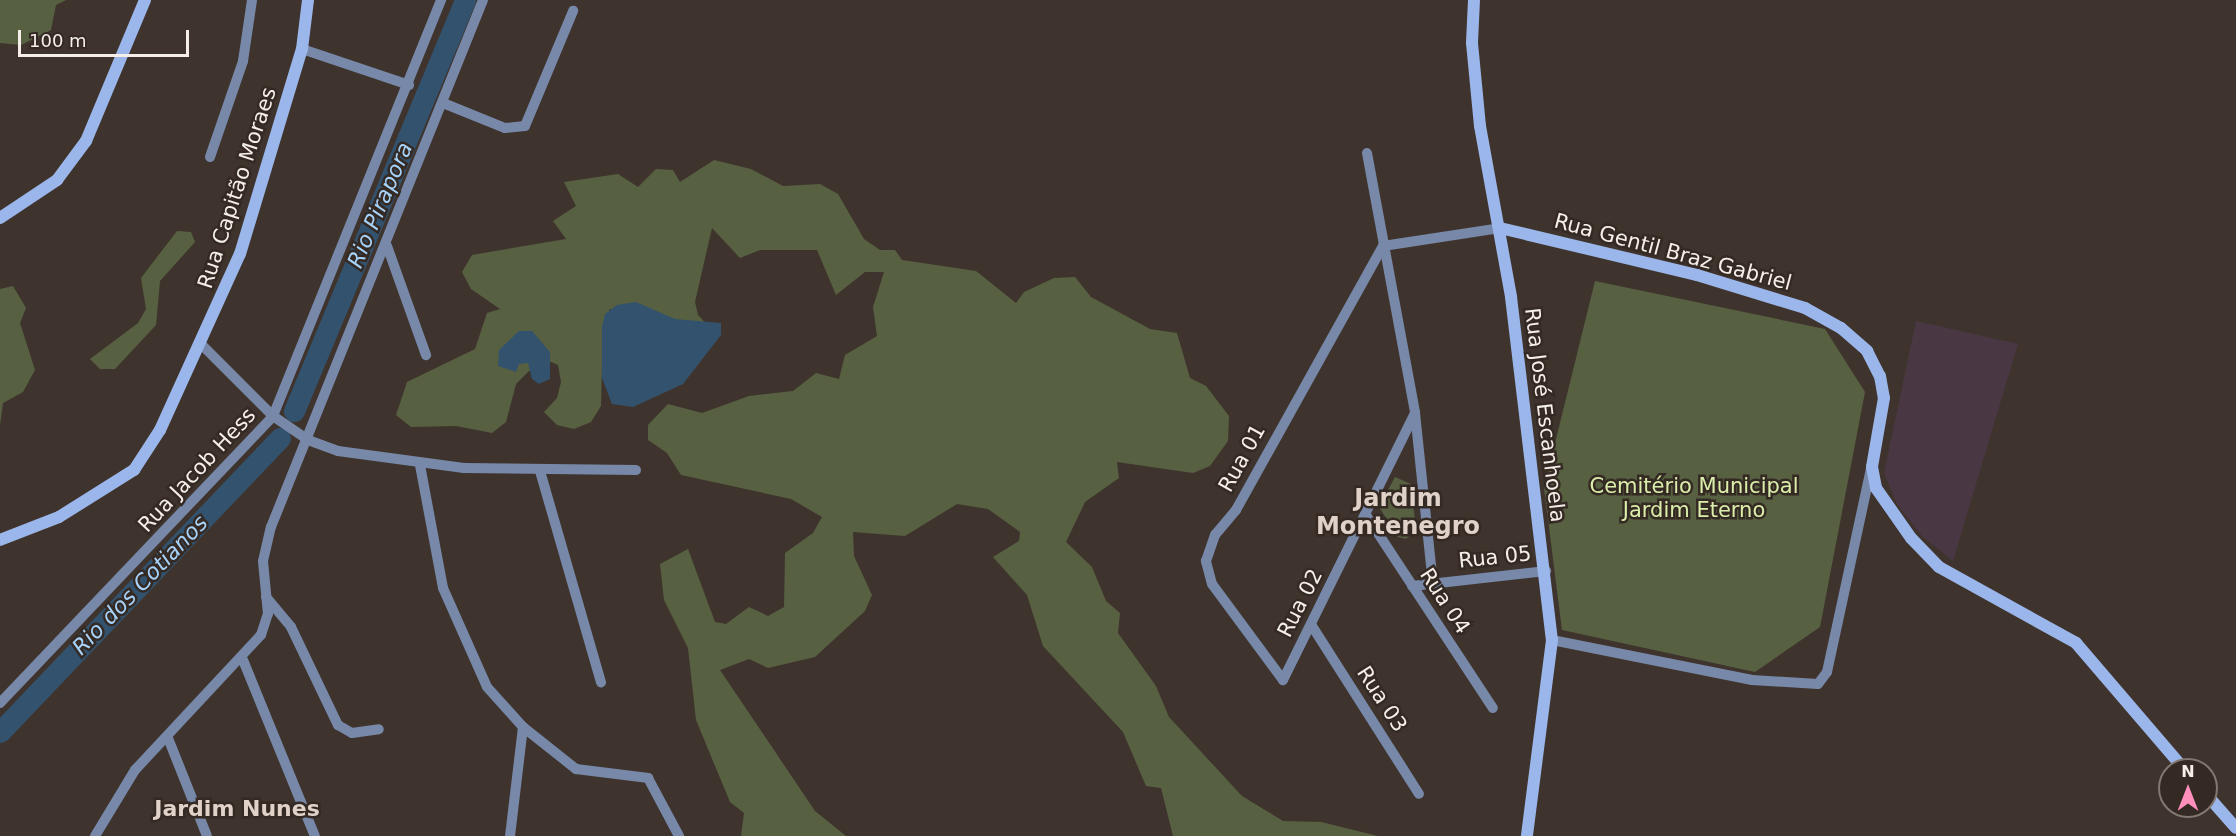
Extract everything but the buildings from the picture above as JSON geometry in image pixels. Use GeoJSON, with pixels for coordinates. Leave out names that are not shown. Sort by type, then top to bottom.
{"type":"FeatureCollection","features":[{"type":"Feature","properties":{"kind":"street"},"geometry":{"type":"LineString","coordinates":[[0,218],[57,180],[86,141],[146,0]]}},
{"type":"Feature","properties":{"kind":"street"},"geometry":{"type":"LineString","coordinates":[[210,157],[240,71],[252,0]]}},
{"type":"Feature","properties":{"kind":"street","name":"Rua Capitão Moraes"},"geometry":{"type":"LineString","coordinates":[[0,540],[59,517],[134,470],[202,345],[240,254],[302,49],[308,0]]}},
{"type":"Feature","properties":{"kind":"street","name":"Rua Jacob Hess"},"geometry":{"type":"LineString","coordinates":[[0,704],[273,416],[410,85],[441,0]]}},
{"type":"Feature","properties":{"kind":"street"},"geometry":{"type":"LineString","coordinates":[[95,836],[111,802],[168,738],[243,660],[266,625],[263,561],[271,527],[387,246],[483,0]]}},
{"type":"Feature","properties":{"kind":"street","name":"Rua José Escanhoela"},"geometry":{"type":"LineString","coordinates":[[1474,0],[1472,43],[1480,126],[1500,228],[1546,571],[1552,640],[1527,836]]}},
{"type":"Feature","properties":{"kind":"street"},"geometry":{"type":"LineString","coordinates":[[443,103],[506,128],[525,126],[573,12]]}},
{"type":"Feature","properties":{"kind":"street"},"geometry":{"type":"LineString","coordinates":[[302,49],[410,85]]}},
{"type":"Feature","properties":{"kind":"street"},"geometry":{"type":"LineString","coordinates":[[1367,153],[1414,413],[1433,583]]}},
{"type":"Feature","properties":{"kind":"street"},"geometry":{"type":"LineString","coordinates":[[1383,246],[1500,228]]}},
{"type":"Feature","properties":{"kind":"street","name":"Rua Gentil Braz Gabriel"},"geometry":{"type":"LineString","coordinates":[[1500,228],[1697,275],[1805,308],[1841,328],[1867,351],[1880,376],[1884,398],[1872,467]]}},
{"type":"Feature","properties":{"kind":"street"},"geometry":{"type":"LineString","coordinates":[[387,246],[426,355]]}},
{"type":"Feature","properties":{"kind":"street","name":"Rua 01"},"geometry":{"type":"LineString","coordinates":[[1283,680],[1212,585],[1206,561],[1215,535],[1236,510],[1383,246]]}},
{"type":"Feature","properties":{"kind":"street"},"geometry":{"type":"LineString","coordinates":[[202,345],[273,416],[308,440],[420,465],[540,471],[636,470]]}},
{"type":"Feature","properties":{"kind":"street","name":"Rua 02"},"geometry":{"type":"LineString","coordinates":[[1283,680],[1312,626],[1414,413]]}},
{"type":"Feature","properties":{"kind":"street"},"geometry":{"type":"LineString","coordinates":[[420,465],[443,588],[464,643],[487,687],[523,727],[576,769],[648,778],[674,835]]}},
{"type":"Feature","properties":{"kind":"street"},"geometry":{"type":"LineString","coordinates":[[1552,640],[1752,680],[1818,684],[1827,672],[1872,467]]}},
{"type":"Feature","properties":{"kind":"street"},"geometry":{"type":"LineString","coordinates":[[1872,467],[1885,502],[1940,567],[2076,643],[2175,758]]}},
{"type":"Feature","properties":{"kind":"street"},"geometry":{"type":"LineString","coordinates":[[540,471],[601,682]]}},
{"type":"Feature","properties":{"kind":"street","name":"Rua 04"},"geometry":{"type":"LineString","coordinates":[[1366,514],[1493,708]]}},
{"type":"Feature","properties":{"kind":"street","name":"Rua 05"},"geometry":{"type":"LineString","coordinates":[[1412,586],[1546,571]]}},
{"type":"Feature","properties":{"kind":"street"},"geometry":{"type":"LineString","coordinates":[[265,597],[291,627],[338,725],[352,733],[379,729]]}},
{"type":"Feature","properties":{"kind":"street","name":"Rua 03"},"geometry":{"type":"LineString","coordinates":[[1312,626],[1419,794]]}},
{"type":"Feature","properties":{"kind":"street"},"geometry":{"type":"LineString","coordinates":[[243,660],[315,836]]}},
{"type":"Feature","properties":{"kind":"street"},"geometry":{"type":"LineString","coordinates":[[510,836],[523,727]]}},
{"type":"Feature","properties":{"kind":"street"},"geometry":{"type":"LineString","coordinates":[[168,738],[207,836]]}},
{"type":"Feature","properties":{"kind":"street"},"geometry":{"type":"LineString","coordinates":[[2218,808],[2236,828]]}},
{"type":"Feature","properties":{"kind":"shaded area"},"geometry":{"type":"Polygon","coordinates":[[[1916,321],[2018,344],[1953,561],[1922,536],[1897,504],[1884,473],[1916,321]]]}},
{"type":"Feature","properties":{"kind":"green space"},"geometry":{"type":"Polygon","coordinates":[[[0,0],[66,0],[56,5],[51,30],[21,45],[0,43],[0,0]]]}},
{"type":"Feature","properties":{"kind":"green space"},"geometry":{"type":"Polygon","coordinates":[[[714,160],[751,169],[783,186],[820,184],[838,194],[864,239],[880,250],[895,250],[902,260],[976,271],[1016,303],[1024,292],[1054,278],[1075,277],[1091,297],[1150,329],[1177,333],[1190,378],[1206,386],[1229,416],[1228,441],[1210,466],[1193,473],[1117,462],[1119,478],[1085,502],[1066,542],[1092,567],[1106,601],[1120,613],[1118,633],[1156,686],[1169,717],[1242,796],[1283,821],[1321,822],[1378,836],[1173,836],[1161,788],[1146,786],[1123,732],[1043,646],[1027,595],[993,557],[1019,541],[1020,532],[988,509],[957,504],[905,536],[853,532],[854,556],[872,595],[865,611],[815,657],[768,668],[749,659],[720,670],[815,811],[846,836],[741,836],[744,813],[730,802],[696,720],[688,648],[664,600],[660,564],[688,549],[715,622],[726,624],[749,607],[768,616],[784,607],[785,553],[813,533],[822,517],[791,499],[681,475],[667,453],[648,440],[648,425],[668,404],[702,413],[749,396],[793,391],[816,373],[839,379],[845,355],[877,336],[873,307],[884,272],[865,272],[836,295],[817,250],[760,250],[740,258],[712,228],[695,302],[698,315],[715,333],[610,309],[603,325],[601,406],[591,422],[574,429],[557,425],[544,412],[557,398],[561,382],[558,365],[542,358],[516,384],[506,422],[492,433],[456,426],[411,427],[396,415],[407,382],[475,349],[487,313],[500,309],[471,289],[462,272],[472,255],[566,239],[553,221],[576,206],[564,182],[618,174],[638,187],[656,169],[673,170],[680,182],[714,160]]]}},
{"type":"Feature","properties":{"kind":"green space"},"geometry":{"type":"Polygon","coordinates":[[[177,231],[191,232],[195,242],[160,281],[156,325],[115,369],[100,369],[90,359],[138,323],[146,309],[141,278],[177,231]]]}},
{"type":"Feature","properties":{"kind":"green space","name":"Cemitério Municipal Jardim Eterno"},"geometry":{"type":"Polygon","coordinates":[[[1595,281],[1825,329],[1865,392],[1820,627],[1755,672],[1562,630],[1544,488],[1595,281]]]}},
{"type":"Feature","properties":{"kind":"green space"},"geometry":{"type":"Polygon","coordinates":[[[13,286],[26,308],[20,323],[35,370],[23,392],[3,403],[0,425],[0,289],[13,286]]]}},
{"type":"Feature","properties":{"kind":"green space"},"geometry":{"type":"Polygon","coordinates":[[[1395,477],[1411,484],[1416,531],[1406,539],[1398,537],[1379,507],[1395,477]]]}},
{"type":"Feature","properties":{"kind":"water"},"geometry":{"type":"Polygon","coordinates":[[[636,302],[675,319],[721,323],[721,335],[683,384],[633,407],[612,404],[602,378],[602,326],[605,314],[617,305],[636,302]]]}},
{"type":"Feature","properties":{"kind":"water"},"geometry":{"type":"Polygon","coordinates":[[[519,331],[532,331],[550,352],[550,379],[539,384],[532,379],[528,363],[519,364],[516,372],[498,366],[499,350],[519,331]]]}},
{"type":"Feature","properties":{"kind":"waterway","name":"Rio Pirapora"},"geometry":{"type":"LineString","coordinates":[[294,411],[465,0]]}},
{"type":"Feature","properties":{"kind":"waterway","name":"Rio dos Cotianos"},"geometry":{"type":"LineString","coordinates":[[0,732],[280,438]]}},
{"type":"Feature","properties":{"kind":"district","name":"Jardim Montenegro"},"geometry":{"type":"Point","coordinates":[1398,513]}},
{"type":"Feature","properties":{"kind":"district","name":"Jardim Nunes"},"geometry":{"type":"Point","coordinates":[237,809]}}]}
